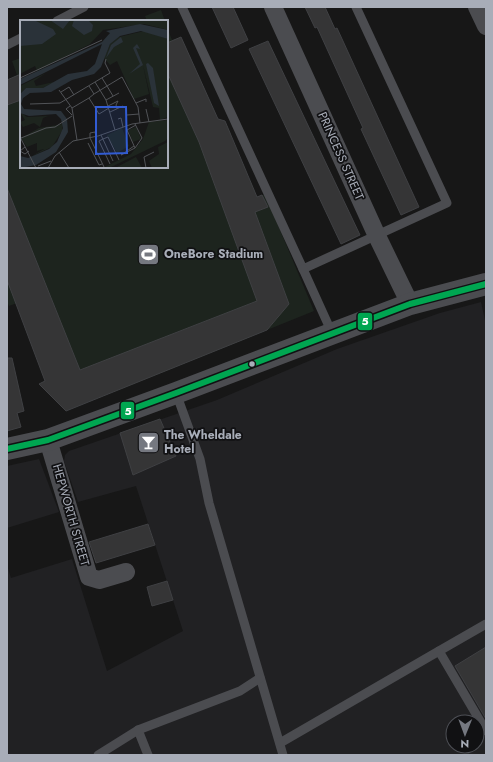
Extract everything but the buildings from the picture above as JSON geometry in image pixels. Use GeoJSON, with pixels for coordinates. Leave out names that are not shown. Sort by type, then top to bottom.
{"type":"FeatureCollection","features":[{"type":"Feature","properties":{"kind":"street","name":"PRINCESS STREET"},"geometry":{"type":"LineString","coordinates":[[273,7],[377,236],[410,304]]}},
{"type":"Feature","properties":{"kind":"street"},"geometry":{"type":"LineString","coordinates":[[478,7],[486,26]]}},
{"type":"Feature","properties":{"kind":"street"},"geometry":{"type":"LineString","coordinates":[[7,449],[48,440],[333,335],[410,304],[486,284]]}},
{"type":"Feature","properties":{"kind":"street","name":"HEPWORTH STREET"},"geometry":{"type":"LineString","coordinates":[[48,440],[89,576],[99,580],[126,572]]}},
{"type":"Feature","properties":{"kind":"lane"},"geometry":{"type":"LineString","coordinates":[[59,20],[84,7]]}},
{"type":"Feature","properties":{"kind":"lane"},"geometry":{"type":"LineString","coordinates":[[182,7],[333,335]]}},
{"type":"Feature","properties":{"kind":"lane"},"geometry":{"type":"LineString","coordinates":[[303,269],[447,203],[356,7]]}},
{"type":"Feature","properties":{"kind":"lane"},"geometry":{"type":"LineString","coordinates":[[7,45],[20,38]]}},
{"type":"Feature","properties":{"kind":"lane"},"geometry":{"type":"LineString","coordinates":[[176,393],[200,459],[209,502],[283,755]]}},
{"type":"Feature","properties":{"kind":"lane"},"geometry":{"type":"LineString","coordinates":[[280,743],[486,624]]}},
{"type":"Feature","properties":{"kind":"lane"},"geometry":{"type":"LineString","coordinates":[[439,651],[486,731]]}},
{"type":"Feature","properties":{"kind":"lane"},"geometry":{"type":"LineString","coordinates":[[98,755],[138,730],[240,691],[260,678]]}},
{"type":"Feature","properties":{"kind":"lane"},"geometry":{"type":"LineString","coordinates":[[138,730],[148,755]]}},
{"type":"Feature","properties":{"kind":"shaded area"},"geometry":{"type":"Polygon","coordinates":[[[161,10],[165,20],[147,20],[145,16],[161,10]]]}},
{"type":"Feature","properties":{"kind":"shaded area","name":"OneBore Stadium"},"geometry":{"type":"Polygon","coordinates":[[[168,30],[172,40],[181,37],[218,119],[225,121],[257,197],[265,194],[314,311],[66,411],[39,384],[45,381],[17,303],[9,306],[7,302],[7,80],[17,75],[12,61],[20,58],[20,168],[168,168],[168,30]]]}},
{"type":"Feature","properties":{"kind":"shaded area"},"geometry":{"type":"Polygon","coordinates":[[[481,302],[486,325],[486,755],[7,755],[7,565],[11,578],[72,559],[107,671],[183,631],[136,486],[78,502],[64,461],[65,455],[69,451],[217,400],[337,349],[440,313],[481,302]]]}},
{"type":"Feature","properties":{"kind":"shaded area"},"geometry":{"type":"Polygon","coordinates":[[[39,459],[59,512],[7,528],[7,466],[39,459]]]}},
{"type":"Feature","properties":{"kind":"transit line","name":"5"},"geometry":{"type":"LineString","coordinates":[[7,449],[48,440],[410,304],[486,284]]}},
{"type":"Feature","properties":{"kind":"place","name":"OneBore Stadium"},"geometry":{"type":"Point","coordinates":[149,254]}},
{"type":"Feature","properties":{"kind":"place","name":"The Wheldale Hotel"},"geometry":{"type":"Point","coordinates":[149,442]}}]}
